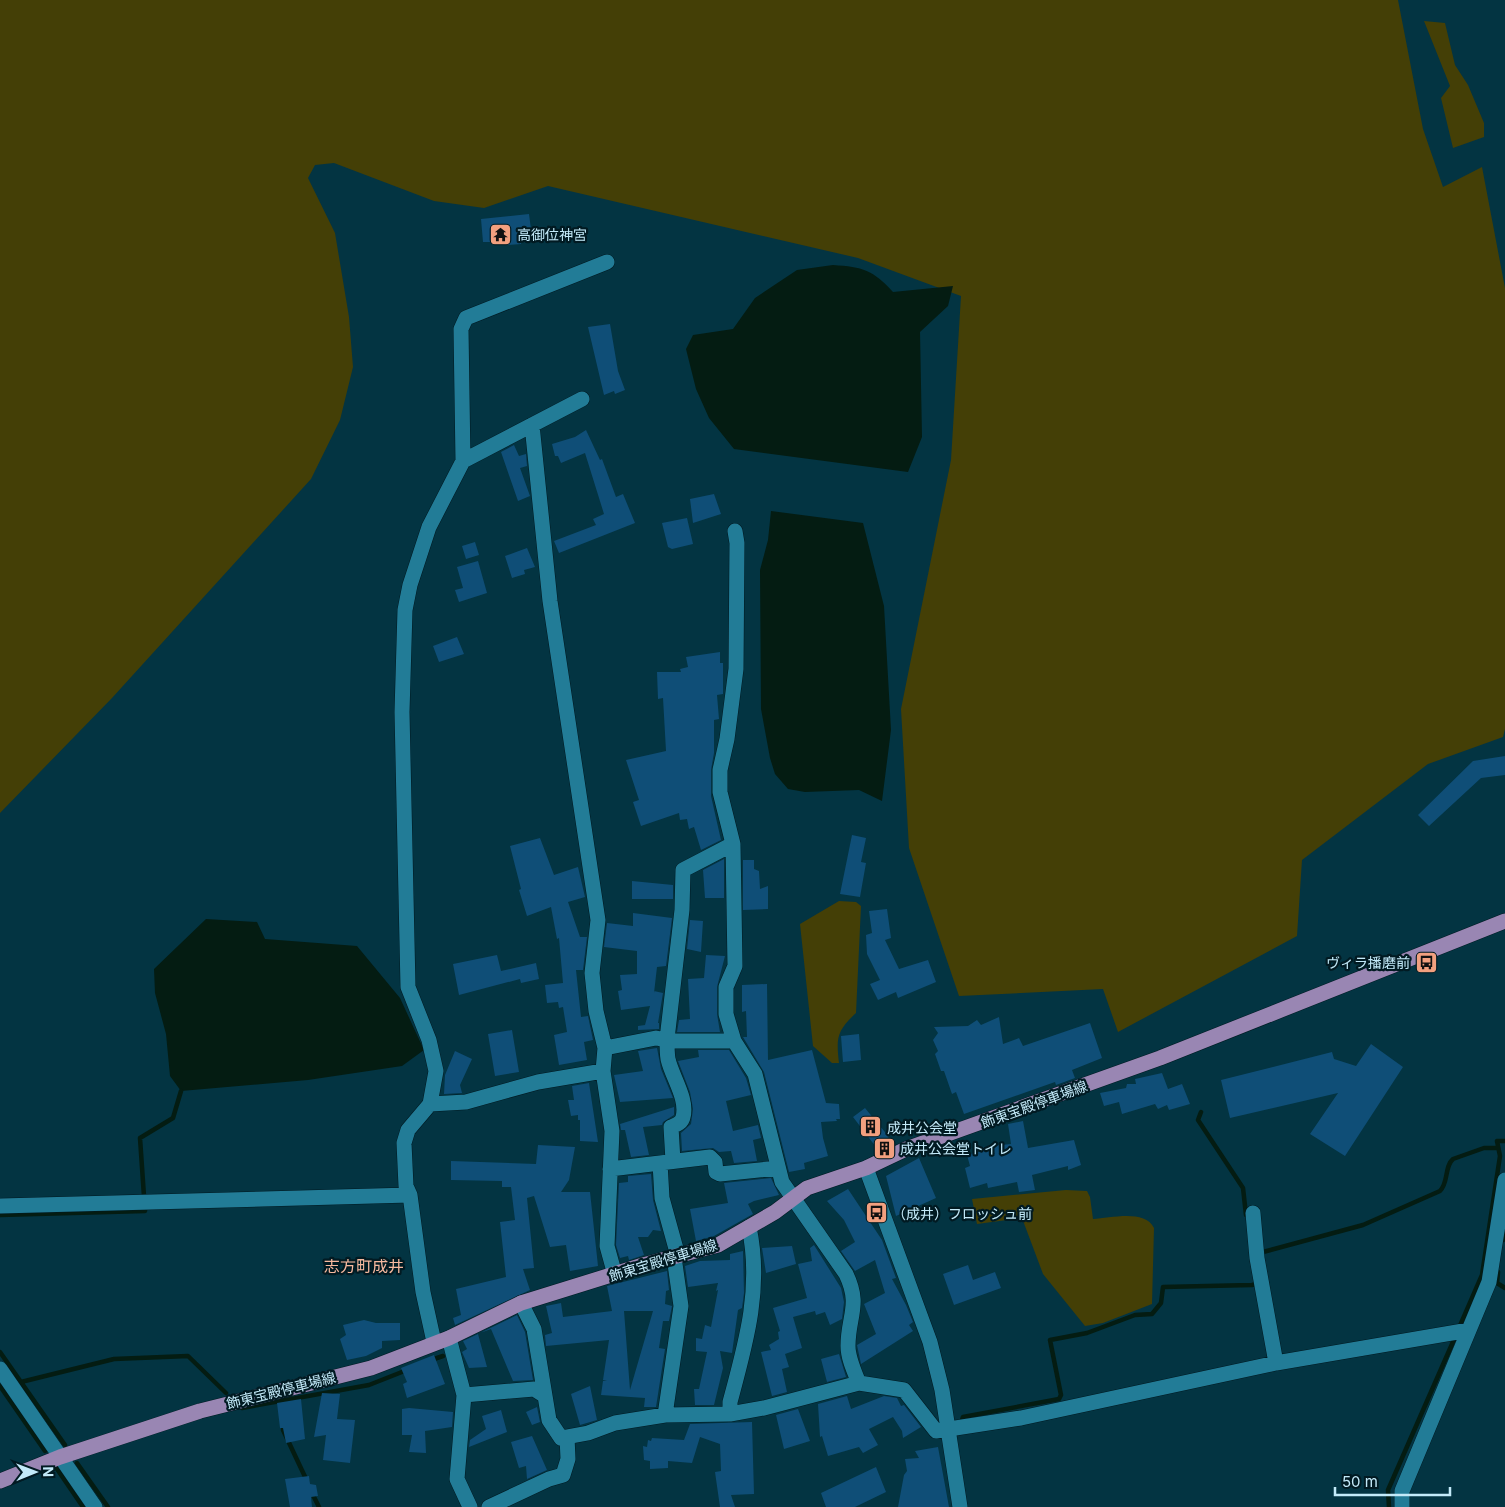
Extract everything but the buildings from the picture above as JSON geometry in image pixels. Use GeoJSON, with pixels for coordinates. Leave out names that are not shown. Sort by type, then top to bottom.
{"type":"FeatureCollection","features":[{"type":"Feature","properties":{"kind":"main road","name":"飾東宝殿停車場線"},"geometry":{"type":"LineString","coordinates":[[0,1481],[60,1456],[200,1410],[371,1368],[434,1342],[449,1338],[521,1303],[676,1256],[718,1246],[775,1212],[808,1188],[866,1168],[906,1150],[1169,1054],[1505,921]]}},
{"type":"Feature","properties":{"kind":"street"},"geometry":{"type":"LineString","coordinates":[[434,1342],[423,1292],[410,1195],[406,1186],[404,1143],[408,1130],[430,1104],[436,1071],[429,1040],[408,987],[402,712],[405,610],[410,585],[429,527],[464,461],[461,329],[466,318],[607,262]]}},
{"type":"Feature","properties":{"kind":"street"},"geometry":{"type":"LineString","coordinates":[[464,461],[582,399]]}},
{"type":"Feature","properties":{"kind":"street"},"geometry":{"type":"LineString","coordinates":[[532,425],[550,601],[598,920],[592,972],[596,1011],[605,1048],[603,1071],[612,1131],[607,1246],[614,1274]]}},
{"type":"Feature","properties":{"kind":"street"},"geometry":{"type":"LineString","coordinates":[[735,531],[737,543],[736,669],[727,739],[720,770],[720,792],[734,844],[734,966],[726,987],[726,1014],[734,1041],[755,1074],[782,1182],[846,1274],[853,1288],[854,1303],[848,1346],[852,1365],[859,1383]]}},
{"type":"Feature","properties":{"kind":"street"},"geometry":{"type":"LineString","coordinates":[[665,1415],[681,1306],[676,1256],[662,1198],[671,1127],[679,1123],[683,1118],[683,1105],[668,1059],[667,1039],[682,910],[683,870],[734,844]]}},
{"type":"Feature","properties":{"kind":"street"},"geometry":{"type":"LineString","coordinates":[[605,1048],[641,1040],[734,1041]]}},
{"type":"Feature","properties":{"kind":"street"},"geometry":{"type":"LineString","coordinates":[[430,1104],[466,1102],[538,1082],[603,1071]]}},
{"type":"Feature","properties":{"kind":"street"},"geometry":{"type":"LineString","coordinates":[[610,1169],[710,1157],[715,1162],[716,1172],[720,1174],[778,1168]]}},
{"type":"Feature","properties":{"kind":"street"},"geometry":{"type":"LineString","coordinates":[[866,1168],[930,1342],[950,1428],[960,1507]]}},
{"type":"Feature","properties":{"kind":"street"},"geometry":{"type":"LineString","coordinates":[[1402,1507],[1402,1491],[1492,1272],[1505,1180]]}},
{"type":"Feature","properties":{"kind":"street"},"geometry":{"type":"LineString","coordinates":[[0,1206],[410,1195]]}},
{"type":"Feature","properties":{"kind":"street"},"geometry":{"type":"LineString","coordinates":[[1253,1214],[1261,1282],[1276,1364]]}},
{"type":"Feature","properties":{"kind":"street"},"geometry":{"type":"LineString","coordinates":[[730,1414],[730,1402],[749,1332],[755,1289],[754,1252],[749,1227]]}},
{"type":"Feature","properties":{"kind":"street"},"geometry":{"type":"LineString","coordinates":[[521,1303],[534,1329],[549,1420],[561,1438],[588,1433],[615,1423],[665,1415],[730,1414],[764,1408],[859,1383],[904,1390],[936,1431],[1021,1418],[1276,1364],[1469,1330]]}},
{"type":"Feature","properties":{"kind":"street"},"geometry":{"type":"LineString","coordinates":[[449,1338],[464,1395],[457,1479],[470,1507]]}},
{"type":"Feature","properties":{"kind":"street"},"geometry":{"type":"LineString","coordinates":[[0,1369],[95,1507]]}},
{"type":"Feature","properties":{"kind":"street"},"geometry":{"type":"LineString","coordinates":[[464,1395],[534,1389],[544,1396]]}},
{"type":"Feature","properties":{"kind":"street"},"geometry":{"type":"LineString","coordinates":[[489,1507],[563,1475],[568,1458],[567,1437]]}},
{"type":"Feature","properties":{"kind":"shaded area"},"geometry":{"type":"Polygon","coordinates":[[[0,0],[1398,0],[1423,129],[1443,187],[1482,167],[1505,288],[1505,729],[1503,737],[1428,764],[1302,860],[1297,936],[1118,1032],[1103,989],[959,996],[909,848],[901,709],[951,460],[961,296],[858,258],[548,186],[484,208],[434,201],[334,163],[315,165],[308,178],[335,233],[349,317],[353,367],[340,420],[311,479],[112,698],[0,813],[0,0]]]}},
{"type":"Feature","properties":{"kind":"shaded area"},"geometry":{"type":"Polygon","coordinates":[[[1424,21],[1445,23],[1455,65],[1468,85],[1484,123],[1484,137],[1453,148],[1441,98],[1450,86],[1424,21]]]}},
{"type":"Feature","properties":{"kind":"shaded area"},"geometry":{"type":"Polygon","coordinates":[[[833,265],[867,271],[893,292],[953,286],[948,306],[920,332],[922,437],[908,472],[734,449],[709,418],[696,389],[686,349],[693,335],[733,329],[755,298],[797,270],[833,265]]]}},
{"type":"Feature","properties":{"kind":"shaded area"},"geometry":{"type":"Polygon","coordinates":[[[771,511],[863,523],[884,606],[891,730],[882,801],[859,790],[805,792],[788,789],[775,774],[770,758],[761,709],[760,570],[768,540],[771,511]]]}},
{"type":"Feature","properties":{"kind":"shaded area"},"geometry":{"type":"Polygon","coordinates":[[[839,901],[856,902],[861,906],[856,1013],[839,1035],[839,1063],[832,1063],[813,1046],[800,924],[839,901]]]}},
{"type":"Feature","properties":{"kind":"shaded area"},"geometry":{"type":"Polygon","coordinates":[[[206,919],[257,922],[265,939],[357,946],[400,998],[424,1050],[402,1066],[308,1080],[181,1091],[170,1076],[166,1034],[155,993],[154,969],[206,919]]]}},
{"type":"Feature","properties":{"kind":"shaded area"},"geometry":{"type":"Polygon","coordinates":[[[1066,1190],[1087,1191],[1090,1197],[1093,1219],[1127,1216],[1143,1218],[1150,1222],[1154,1228],[1152,1304],[1103,1323],[1085,1326],[1043,1274],[1022,1218],[977,1224],[972,1199],[1066,1190]]]}},
{"type":"Feature","properties":{"kind":"waterway"},"geometry":{"type":"LineString","coordinates":[[0,1215],[145,1211],[140,1138],[173,1118],[181,1091]]}},
{"type":"Feature","properties":{"kind":"waterway"},"geometry":{"type":"LineString","coordinates":[[1201,1112],[1198,1120],[1243,1188],[1246,1215]]}},
{"type":"Feature","properties":{"kind":"waterway"},"geometry":{"type":"LineString","coordinates":[[1459,1328],[1482,1275],[1500,1156],[1497,1141],[1505,1141]]}},
{"type":"Feature","properties":{"kind":"waterway"},"geometry":{"type":"LineString","coordinates":[[1263,1252],[1363,1225],[1440,1191],[1445,1183],[1448,1166],[1453,1159],[1484,1148],[1498,1148]]}},
{"type":"Feature","properties":{"kind":"waterway"},"geometry":{"type":"LineString","coordinates":[[1503,1240],[1505,1229]]}},
{"type":"Feature","properties":{"kind":"waterway"},"geometry":{"type":"LineString","coordinates":[[1498,1272],[1497,1283],[1505,1288]]}},
{"type":"Feature","properties":{"kind":"waterway"},"geometry":{"type":"LineString","coordinates":[[961,1423],[963,1417],[1059,1399],[1061,1395],[1050,1340],[1087,1333],[1135,1315],[1152,1314],[1161,1303],[1163,1287],[1252,1285],[1260,1283]]}},
{"type":"Feature","properties":{"kind":"waterway"},"geometry":{"type":"LineString","coordinates":[[1389,1507],[1388,1490],[1456,1335]]}},
{"type":"Feature","properties":{"kind":"waterway"},"geometry":{"type":"LineString","coordinates":[[0,1352],[65,1445]]}},
{"type":"Feature","properties":{"kind":"waterway"},"geometry":{"type":"LineString","coordinates":[[21,1382],[114,1359],[188,1356],[226,1393]]}},
{"type":"Feature","properties":{"kind":"waterway"},"geometry":{"type":"LineString","coordinates":[[431,1360],[443,1356]]}},
{"type":"Feature","properties":{"kind":"waterway"},"geometry":{"type":"LineString","coordinates":[[241,1406],[242,1408],[369,1385],[407,1370]]}},
{"type":"Feature","properties":{"kind":"waterway"},"geometry":{"type":"LineString","coordinates":[[0,1386],[45,1451]]}},
{"type":"Feature","properties":{"kind":"waterway"},"geometry":{"type":"LineString","coordinates":[[284,1424],[283,1430],[307,1481]]}},
{"type":"Feature","properties":{"kind":"waterway"},"geometry":{"type":"LineString","coordinates":[[77,1463],[108,1507]]}},
{"type":"Feature","properties":{"kind":"waterway"},"geometry":{"type":"LineString","coordinates":[[55,1466],[83,1507]]}},
{"type":"Feature","properties":{"kind":"waterway"},"geometry":{"type":"LineString","coordinates":[[312,1493],[319,1507]]}},
{"type":"Feature","properties":{"kind":"place","name":"高御位神宮"},"geometry":{"type":"Point","coordinates":[501,234]}},
{"type":"Feature","properties":{"kind":"place","name":"ヴィラ播磨前"},"geometry":{"type":"Point","coordinates":[1426,962]}},
{"type":"Feature","properties":{"kind":"place","name":"成井公会堂"},"geometry":{"type":"Point","coordinates":[871,1127]}},
{"type":"Feature","properties":{"kind":"place","name":"成井公会堂トイレ"},"geometry":{"type":"Point","coordinates":[884,1148]}},
{"type":"Feature","properties":{"kind":"place","name":"（成井）フロッシュ前"},"geometry":{"type":"Point","coordinates":[876,1213]}},
{"type":"Feature","properties":{"kind":"district","name":"志方町成井"},"geometry":{"type":"Point","coordinates":[364,1266]}}]}
